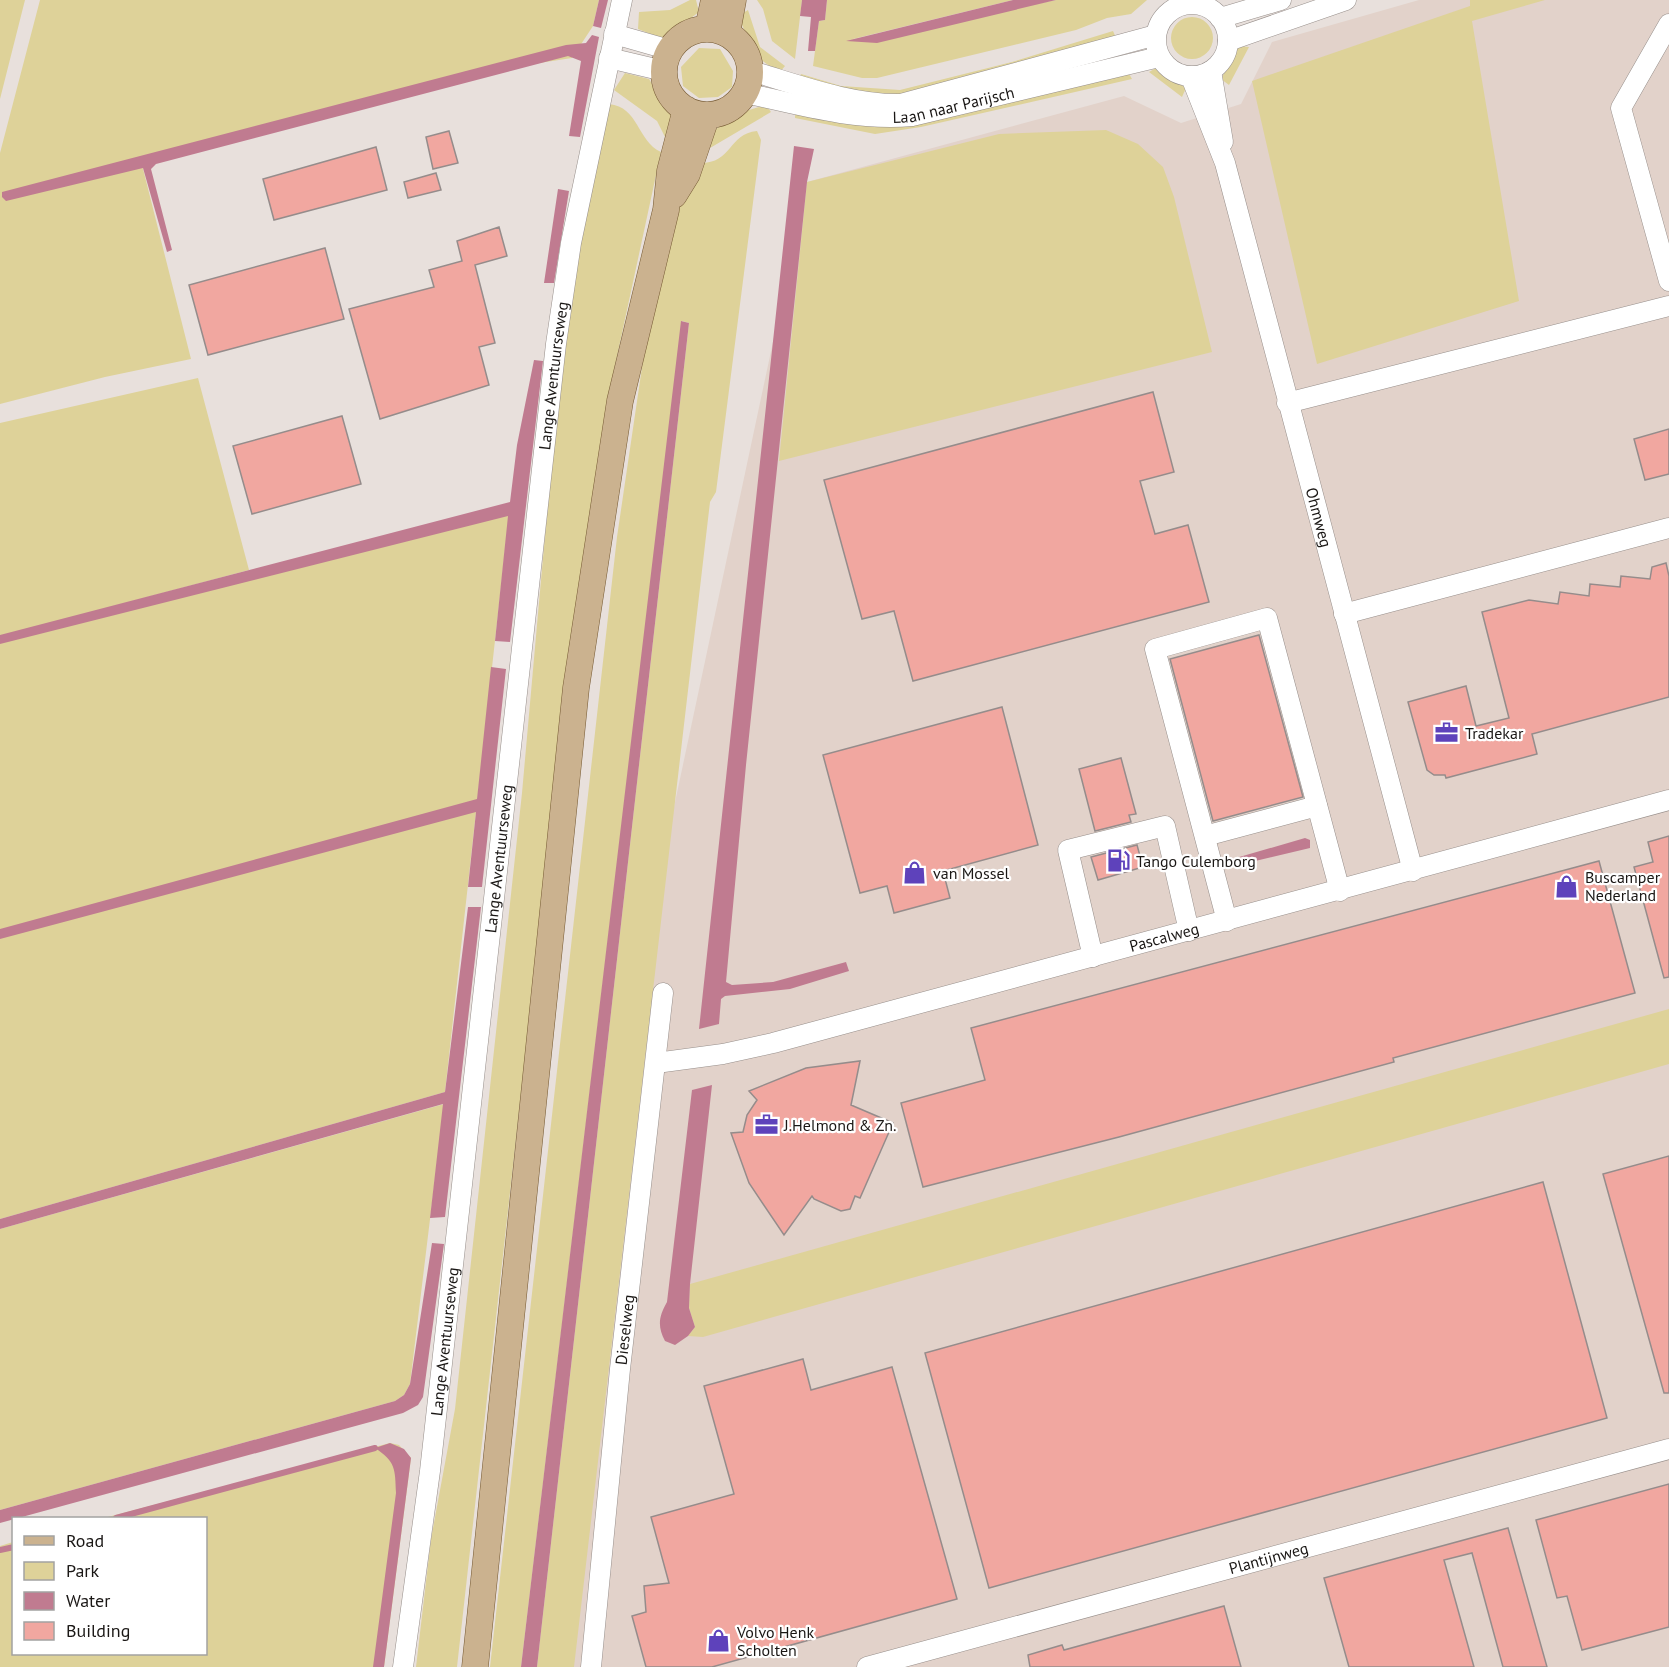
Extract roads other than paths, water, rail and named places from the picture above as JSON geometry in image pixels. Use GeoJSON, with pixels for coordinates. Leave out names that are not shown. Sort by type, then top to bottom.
{"type":"FeatureCollection","features":[{"type":"Feature","properties":{"kind":"main road"},"geometry":{"type":"LineString","coordinates":[[714,0],[717,31]]}},
{"type":"Feature","properties":{"kind":"main road"},"geometry":{"type":"LineString","coordinates":[[717,31],[733,0]]}},
{"type":"Feature","properties":{"kind":"main road"},"geometry":{"type":"LineString","coordinates":[[717,31],[744,48],[748,82],[729,109],[696,112],[670,93],[667,60],[686,34],[717,31]]}},
{"type":"Feature","properties":{"kind":"main road"},"geometry":{"type":"LineString","coordinates":[[475,1667],[576,688],[620,401],[666,210],[687,174],[696,112]]}},
{"type":"Feature","properties":{"kind":"street","name":"Lange Aventuurseweg"},"geometry":{"type":"LineString","coordinates":[[403,1665],[430,1471],[556,344],[571,243],[622,0]]}},
{"type":"Feature","properties":{"kind":"street"},"geometry":{"type":"LineString","coordinates":[[1220,18],[1281,0]]}},
{"type":"Feature","properties":{"kind":"street"},"geometry":{"type":"LineString","coordinates":[[1228,41],[1346,0]]}},
{"type":"Feature","properties":{"kind":"street"},"geometry":{"type":"LineString","coordinates":[[1183,5],[1204,6],[1220,18],[1228,41],[1223,58],[1211,71],[1191,77],[1172,71],[1160,57],[1156,35],[1165,16],[1183,5]]}},
{"type":"Feature","properties":{"kind":"street"},"geometry":{"type":"LineString","coordinates":[[1669,24],[1621,108],[1669,281]]}},
{"type":"Feature","properties":{"kind":"street"},"geometry":{"type":"LineString","coordinates":[[614,34],[667,60]]}},
{"type":"Feature","properties":{"kind":"street","name":"Laan naar Parijsch"},"geometry":{"type":"LineString","coordinates":[[748,82],[877,103],[902,104],[1156,35]]}},
{"type":"Feature","properties":{"kind":"street","name":"Laan naar Parijsch"},"geometry":{"type":"LineString","coordinates":[[748,82],[851,115],[893,118],[912,116],[1160,57]]}},
{"type":"Feature","properties":{"kind":"street"},"geometry":{"type":"LineString","coordinates":[[609,58],[667,60]]}},
{"type":"Feature","properties":{"kind":"street","name":"Ohmweg"},"geometry":{"type":"LineString","coordinates":[[1211,71],[1223,131],[1225,163]]}},
{"type":"Feature","properties":{"kind":"street","name":"Ohmweg"},"geometry":{"type":"LineString","coordinates":[[1191,77],[1225,163],[1413,871]]}},
{"type":"Feature","properties":{"kind":"street"},"geometry":{"type":"LineString","coordinates":[[1287,402],[1669,306]]}},
{"type":"Feature","properties":{"kind":"street"},"geometry":{"type":"LineString","coordinates":[[1344,614],[1669,528]]}},
{"type":"Feature","properties":{"kind":"street"},"geometry":{"type":"LineString","coordinates":[[1227,921],[1155,649],[1267,618],[1340,891]]}},
{"type":"Feature","properties":{"kind":"street","name":"Pascalweg"},"geometry":{"type":"LineString","coordinates":[[656,1063],[723,1054],[773,1043],[1669,800]]}},
{"type":"Feature","properties":{"kind":"street"},"geometry":{"type":"LineString","coordinates":[[1205,836],[1317,806]]}},
{"type":"Feature","properties":{"kind":"street"},"geometry":{"type":"LineString","coordinates":[[1093,957],[1068,850],[1165,826],[1189,931]]}},
{"type":"Feature","properties":{"kind":"street","name":"Dieselweg"},"geometry":{"type":"LineString","coordinates":[[591,1667],[620,1369],[663,993]]}},
{"type":"Feature","properties":{"kind":"street","name":"Plantijnweg"},"geometry":{"type":"LineString","coordinates":[[867,1667],[1669,1449]]}},
{"type":"Feature","properties":{"kind":"water"},"geometry":{"type":"Polygon","coordinates":[[[599,0],[608,0],[601,28],[593,26],[599,0]]]}},
{"type":"Feature","properties":{"kind":"water"},"geometry":{"type":"Polygon","coordinates":[[[802,0],[827,0],[825,20],[819,21],[815,51],[808,51],[811,17],[800,16],[802,0]]]}},
{"type":"Feature","properties":{"kind":"water"},"geometry":{"type":"Polygon","coordinates":[[[1013,0],[1056,0],[877,43],[846,41],[1013,0]]]}},
{"type":"Feature","properties":{"kind":"water"},"geometry":{"type":"Polygon","coordinates":[[[592,35],[599,37],[580,137],[569,136],[581,61],[568,56],[156,164],[151,169],[172,250],[167,252],[143,168],[6,201],[2,197],[2,192],[566,45],[586,43],[592,35]]]}},
{"type":"Feature","properties":{"kind":"water"},"geometry":{"type":"Polygon","coordinates":[[[794,146],[814,149],[807,182],[746,765],[726,982],[732,985],[773,982],[846,962],[849,971],[790,989],[725,996],[721,999],[719,1024],[699,1029],[794,146]]]}},
{"type":"Feature","properties":{"kind":"water"},"geometry":{"type":"Polygon","coordinates":[[[558,189],[569,191],[554,283],[544,283],[558,189]]]}},
{"type":"Feature","properties":{"kind":"water"},"geometry":{"type":"Polygon","coordinates":[[[681,321],[689,323],[537,1667],[521,1667],[681,321]]]}},
{"type":"Feature","properties":{"kind":"water"},"geometry":{"type":"Polygon","coordinates":[[[534,360],[543,361],[510,642],[495,641],[508,516],[0,644],[0,635],[510,502],[517,445],[534,360]]]}},
{"type":"Feature","properties":{"kind":"water"},"geometry":{"type":"Polygon","coordinates":[[[491,667],[506,669],[482,887],[468,887],[476,812],[0,939],[0,929],[477,799],[491,667]]]}},
{"type":"Feature","properties":{"kind":"water"},"geometry":{"type":"Polygon","coordinates":[[[1305,838],[1310,840],[1310,848],[1230,867],[1229,860],[1305,838]]]}},
{"type":"Feature","properties":{"kind":"water"},"geometry":{"type":"Polygon","coordinates":[[[468,907],[481,907],[445,1217],[430,1218],[443,1104],[0,1229],[0,1219],[445,1092],[468,907]]]}},
{"type":"Feature","properties":{"kind":"water"},"geometry":{"type":"Polygon","coordinates":[[[712,1085],[690,1284],[689,1308],[695,1327],[688,1336],[675,1345],[665,1341],[660,1321],[667,1302],[692,1090],[712,1085]]]}},
{"type":"Feature","properties":{"kind":"water"},"geometry":{"type":"Polygon","coordinates":[[[432,1243],[444,1244],[423,1397],[418,1405],[403,1413],[22,1517],[12,1517],[12,1520],[0,1523],[0,1510],[395,1401],[404,1395],[410,1384],[432,1243]]]}},
{"type":"Feature","properties":{"kind":"water"},"geometry":{"type":"Polygon","coordinates":[[[390,1443],[404,1449],[411,1458],[384,1667],[373,1667],[396,1493],[391,1462],[375,1448],[390,1443]]]}},
{"type":"Feature","properties":{"kind":"waterway"},"geometry":{"type":"LineString","coordinates":[[120,1517],[375,1448]]}},
{"type":"Feature","properties":{"kind":"waterway"},"geometry":{"type":"LineString","coordinates":[[0,1550],[12,1547]]}},
{"type":"Feature","properties":{"kind":"place","name":"Tradekar"},"geometry":{"type":"Point","coordinates":[1447,733]}},
{"type":"Feature","properties":{"kind":"place","name":"Tango Culemborg"},"geometry":{"type":"Point","coordinates":[1118,861]}},
{"type":"Feature","properties":{"kind":"place","name":"van Mossel"},"geometry":{"type":"Point","coordinates":[915,873]}},
{"type":"Feature","properties":{"kind":"place","name":"Buscamper Nederland"},"geometry":{"type":"Point","coordinates":[1567,886]}},
{"type":"Feature","properties":{"kind":"place","name":"J.Helmond & Zn."},"geometry":{"type":"Point","coordinates":[766,1125]}},
{"type":"Feature","properties":{"kind":"place","name":"Volvo Henk Scholten"},"geometry":{"type":"Point","coordinates":[719,1641]}}]}
